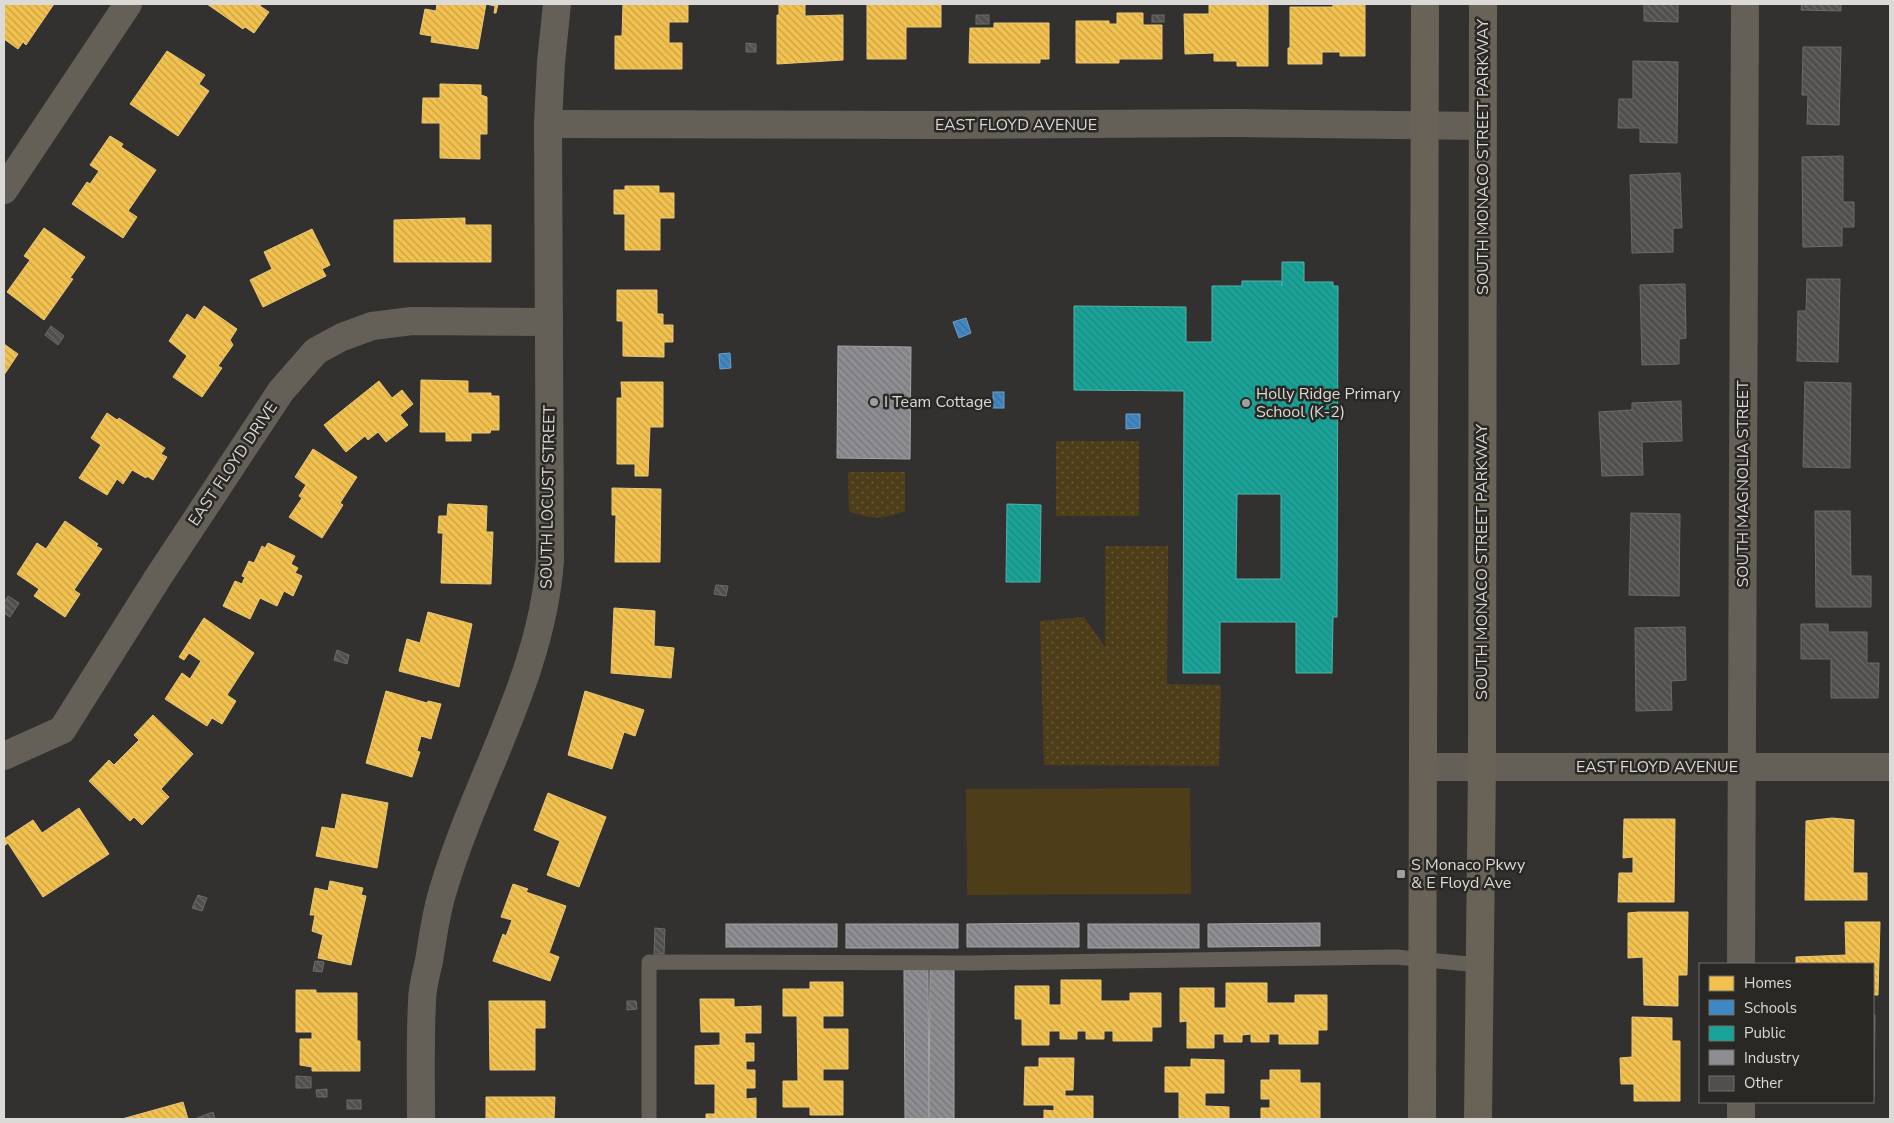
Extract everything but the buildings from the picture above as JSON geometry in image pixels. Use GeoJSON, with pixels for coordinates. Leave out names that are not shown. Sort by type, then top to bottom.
{"type":"FeatureCollection","features":[{"type":"Feature","properties":{"kind":"main road"},"geometry":{"type":"LineString","coordinates":[[1422,1119],[1424,960],[1425,4]]}},
{"type":"Feature","properties":{"kind":"main road","name":"SOUTH MONACO STREET PARKWAY"},"geometry":{"type":"LineString","coordinates":[[1478,1119],[1482,767],[1483,4]]}},
{"type":"Feature","properties":{"kind":"street"},"geometry":{"type":"LineString","coordinates":[[4,190],[128,4]]}},
{"type":"Feature","properties":{"kind":"street","name":"SOUTH LOCUST STREET"},"geometry":{"type":"LineString","coordinates":[[421,1119],[422,1000],[435,920],[456,852],[539,635],[547,596],[550,560],[548,124],[551,62],[558,4]]}},
{"type":"Feature","properties":{"kind":"street","name":"SOUTH MAGNOLIA STREET"},"geometry":{"type":"LineString","coordinates":[[1742,963],[1745,4]]}},
{"type":"Feature","properties":{"kind":"street","name":"EAST FLOYD AVENUE"},"geometry":{"type":"LineString","coordinates":[[548,124],[944,126],[1233,123],[1483,126]]}},
{"type":"Feature","properties":{"kind":"street","name":"EAST FLOYD DRIVE"},"geometry":{"type":"LineString","coordinates":[[4,756],[62,730],[157,579],[281,391],[316,352],[342,337],[372,326],[412,321],[549,322]]}},
{"type":"Feature","properties":{"kind":"street","name":"EAST FLOYD AVENUE"},"geometry":{"type":"LineString","coordinates":[[1423,767],[1890,767]]}},
{"type":"Feature","properties":{"kind":"street"},"geometry":{"type":"LineString","coordinates":[[1741,1103],[1741,1119]]}},
{"type":"Feature","properties":{"kind":"lane"},"geometry":{"type":"LineString","coordinates":[[649,1119],[649,962],[972,963],[1369,957],[1479,965]]}},
{"type":"Feature","properties":{"kind":"shaded area"},"geometry":{"type":"Polygon","coordinates":[[[1056,441],[1139,441],[1139,516],[1056,516],[1056,441]]]}},
{"type":"Feature","properties":{"kind":"shaded area"},"geometry":{"type":"Polygon","coordinates":[[[848,472],[905,472],[905,511],[891,516],[870,517],[849,511],[848,472]]]}},
{"type":"Feature","properties":{"kind":"shaded area"},"geometry":{"type":"Polygon","coordinates":[[[1105,546],[1168,546],[1167,684],[1221,685],[1219,766],[1044,765],[1040,621],[1084,617],[1105,647],[1105,546]]]}},
{"type":"Feature","properties":{"kind":"shaded area"},"geometry":{"type":"Polygon","coordinates":[[[1190,788],[1191,894],[967,895],[966,789],[1190,788]]]}},
{"type":"Feature","properties":{"kind":"place","name":"I Team Cottage"},"geometry":{"type":"Point","coordinates":[874,402]}},
{"type":"Feature","properties":{"kind":"place","name":"Holly Ridge Primary School (K-2)"},"geometry":{"type":"Point","coordinates":[1246,403]}},
{"type":"Feature","properties":{"kind":"place","name":"S Monaco Pkwy & E Floyd Ave"},"geometry":{"type":"Point","coordinates":[1401,874]}}]}
